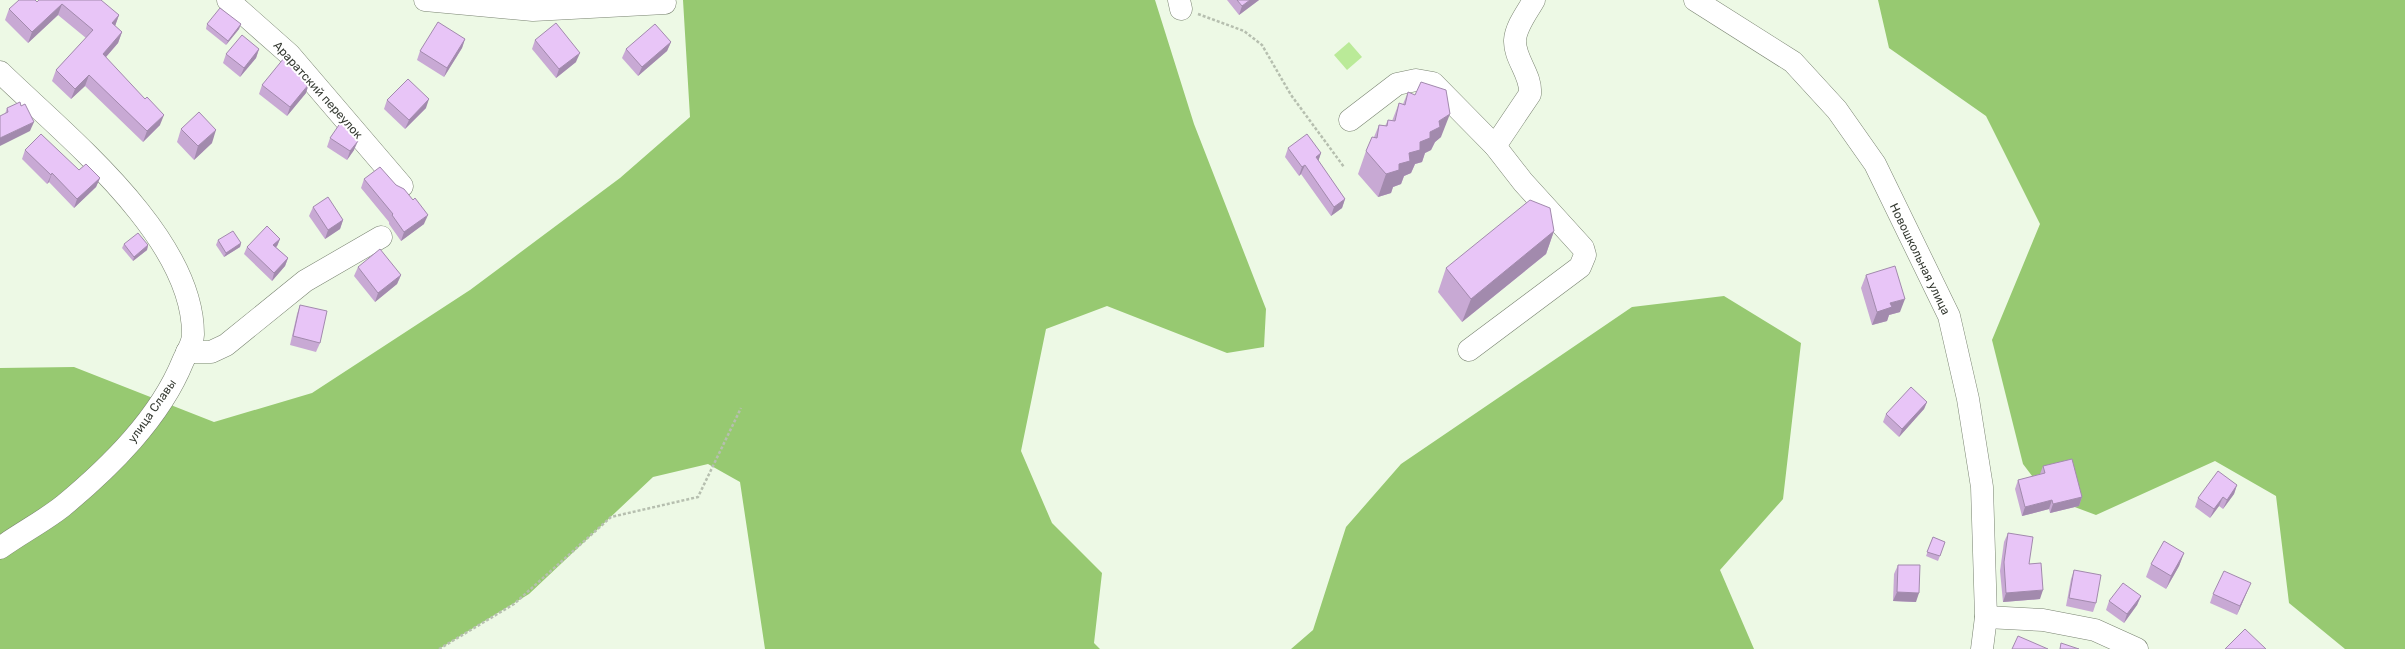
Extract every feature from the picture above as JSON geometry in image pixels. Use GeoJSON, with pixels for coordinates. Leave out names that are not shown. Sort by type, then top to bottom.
{"type":"FeatureCollection","features":[{"type":"Feature","properties":{"kind":"street","name":"Араратский переулок"},"geometry":{"type":"LineString","coordinates":[[228,0],[289,54],[402,186]]}},
{"type":"Feature","properties":{"kind":"street"},"geometry":{"type":"LineString","coordinates":[[425,0],[533,10],[665,3],[664,0]]}},
{"type":"Feature","properties":{"kind":"street"},"geometry":{"type":"LineString","coordinates":[[1495,146],[1530,94],[1531,86],[1516,47],[1515,39],[1534,0]]}},
{"type":"Feature","properties":{"kind":"street","name":"Новошкольная улица"},"geometry":{"type":"LineString","coordinates":[[1695,0],[1793,62],[1837,110],[1875,164],[1949,316],[1968,399],[1982,486],[1986,617],[1982,649]]}},
{"type":"Feature","properties":{"kind":"street","name":"улица Славы"},"geometry":{"type":"LineString","coordinates":[[0,72],[115,184],[167,249],[187,293],[194,336],[174,383],[128,446],[63,506],[0,548]]}},
{"type":"Feature","properties":{"kind":"street"},"geometry":{"type":"LineString","coordinates":[[1350,120],[1398,84],[1416,80],[1433,83],[1495,146],[1523,182],[1583,248],[1585,255],[1580,267],[1469,350]]}},
{"type":"Feature","properties":{"kind":"street"},"geometry":{"type":"LineString","coordinates":[[187,352],[211,352],[226,344],[305,281],[381,237]]}},
{"type":"Feature","properties":{"kind":"street"},"geometry":{"type":"LineString","coordinates":[[1986,617],[2042,620],[2095,630],[2137,649]]}},
{"type":"Feature","properties":{"kind":"path"},"geometry":{"type":"LineString","coordinates":[[1180,5],[1238,28],[1262,46],[1291,95],[1344,167]]}},
{"type":"Feature","properties":{"kind":"path"},"geometry":{"type":"LineString","coordinates":[[440,649],[514,604],[611,517],[698,497],[741,408]]}},
{"type":"Feature","properties":{"kind":"green space"},"geometry":{"type":"Polygon","coordinates":[[[683,0],[1155,0],[1194,124],[1266,309],[1264,347],[1227,353],[1107,306],[1046,329],[1021,451],[1052,523],[1102,573],[1094,643],[1100,649],[765,649],[740,482],[708,464],[653,477],[529,594],[439,649],[0,649],[0,368],[74,367],[214,422],[312,393],[470,290],[620,178],[690,117],[683,0]]]}},
{"type":"Feature","properties":{"kind":"green space"},"geometry":{"type":"Polygon","coordinates":[[[1878,0],[2405,0],[2405,649],[2345,649],[2289,603],[2276,496],[2215,461],[2096,515],[2048,497],[2023,464],[1992,340],[2040,224],[1986,116],[1889,48],[1878,0]]]}},
{"type":"Feature","properties":{"kind":"green space"},"geometry":{"type":"Polygon","coordinates":[[[1349,42],[1362,57],[1347,70],[1334,55],[1349,42]]]}},
{"type":"Feature","properties":{"kind":"green space"},"geometry":{"type":"Polygon","coordinates":[[[1724,296],[1801,343],[1783,499],[1720,570],[1754,649],[1291,649],[1313,630],[1346,527],[1401,464],[1632,307],[1724,296]]]}},
{"type":"Feature","properties":{"kind":"building"},"geometry":{"type":"Polygon","coordinates":[[[19,0],[35,0],[37,2],[39,0],[101,0],[119,15],[112,23],[122,32],[103,54],[145,99],[147,97],[164,115],[147,131],[89,75],[75,89],[56,70],[93,30],[62,4],[32,32],[9,9],[19,0]]]}},
{"type":"Feature","properties":{"kind":"building"},"geometry":{"type":"Polygon","coordinates":[[[1237,0],[1250,0],[1242,6],[1237,0]]]}},
{"type":"Feature","properties":{"kind":"building"},"geometry":{"type":"Polygon","coordinates":[[[220,8],[241,24],[228,41],[207,24],[220,8]]]}},
{"type":"Feature","properties":{"kind":"building"},"geometry":{"type":"Polygon","coordinates":[[[438,22],[465,39],[447,68],[420,51],[438,22]]]}},
{"type":"Feature","properties":{"kind":"building"},"geometry":{"type":"Polygon","coordinates":[[[556,23],[580,53],[559,69],[535,40],[556,23]]]}},
{"type":"Feature","properties":{"kind":"building"},"geometry":{"type":"Polygon","coordinates":[[[655,24],[671,42],[642,67],[626,49],[655,24]]]}},
{"type":"Feature","properties":{"kind":"building"},"geometry":{"type":"Polygon","coordinates":[[[242,35],[259,49],[244,68],[226,54],[242,35]]]}},
{"type":"Feature","properties":{"kind":"building"},"geometry":{"type":"Polygon","coordinates":[[[284,58],[309,84],[290,107],[262,85],[284,58]]]}},
{"type":"Feature","properties":{"kind":"building"},"geometry":{"type":"Polygon","coordinates":[[[408,79],[429,99],[409,120],[387,100],[408,79]]]}},
{"type":"Feature","properties":{"kind":"building"},"geometry":{"type":"Polygon","coordinates":[[[1421,82],[1446,90],[1450,114],[1439,121],[1440,127],[1430,132],[1430,138],[1420,142],[1420,150],[1409,153],[1410,161],[1399,164],[1399,170],[1386,174],[1366,151],[1372,137],[1377,138],[1379,125],[1387,126],[1388,120],[1395,121],[1399,103],[1405,105],[1408,92],[1415,95],[1421,82]]]}},
{"type":"Feature","properties":{"kind":"building"},"geometry":{"type":"Polygon","coordinates":[[[20,102],[21,106],[25,104],[34,122],[0,138],[0,116],[8,112],[7,108],[20,102]]]}},
{"type":"Feature","properties":{"kind":"building"},"geometry":{"type":"Polygon","coordinates":[[[199,112],[216,130],[198,146],[181,129],[199,112]]]}},
{"type":"Feature","properties":{"kind":"building"},"geometry":{"type":"Polygon","coordinates":[[[341,122],[358,141],[350,151],[330,138],[341,122]]]}},
{"type":"Feature","properties":{"kind":"building"},"geometry":{"type":"Polygon","coordinates":[[[41,134],[79,170],[86,164],[100,178],[77,199],[52,173],[51,175],[25,150],[41,134]]]}},
{"type":"Feature","properties":{"kind":"building"},"geometry":{"type":"Polygon","coordinates":[[[1307,134],[1321,153],[1316,157],[1345,199],[1334,207],[1305,165],[1302,167],[1288,148],[1307,134]]]}},
{"type":"Feature","properties":{"kind":"building"},"geometry":{"type":"Polygon","coordinates":[[[380,167],[396,185],[404,189],[413,200],[415,198],[428,215],[404,232],[392,215],[393,214],[364,179],[380,167]]]}},
{"type":"Feature","properties":{"kind":"building"},"geometry":{"type":"Polygon","coordinates":[[[328,197],[343,220],[328,230],[313,207],[328,197]]]}},
{"type":"Feature","properties":{"kind":"building"},"geometry":{"type":"Polygon","coordinates":[[[1530,200],[1550,208],[1554,231],[1471,299],[1446,268],[1530,200]]]}},
{"type":"Feature","properties":{"kind":"building"},"geometry":{"type":"Polygon","coordinates":[[[267,226],[280,239],[273,245],[288,258],[274,273],[247,247],[267,226]]]}},
{"type":"Feature","properties":{"kind":"building"},"geometry":{"type":"Polygon","coordinates":[[[233,231],[241,243],[226,253],[218,240],[233,231]]]}},
{"type":"Feature","properties":{"kind":"building"},"geometry":{"type":"Polygon","coordinates":[[[138,233],[148,245],[134,257],[124,244],[138,233]]]}},
{"type":"Feature","properties":{"kind":"building"},"geometry":{"type":"Polygon","coordinates":[[[380,249],[401,275],[378,293],[358,267],[380,249]]]}},
{"type":"Feature","properties":{"kind":"building"},"geometry":{"type":"Polygon","coordinates":[[[1895,266],[1905,299],[1890,303],[1892,307],[1877,312],[1866,275],[1895,266]]]}},
{"type":"Feature","properties":{"kind":"building"},"geometry":{"type":"Polygon","coordinates":[[[300,305],[327,311],[320,343],[293,336],[300,305]]]}},
{"type":"Feature","properties":{"kind":"building"},"geometry":{"type":"Polygon","coordinates":[[[1911,387],[1927,402],[1902,429],[1886,414],[1911,387]]]}},
{"type":"Feature","properties":{"kind":"building"},"geometry":{"type":"Polygon","coordinates":[[[2072,459],[2082,497],[2053,504],[2052,500],[2025,507],[2018,480],[2045,473],[2043,466],[2072,459]]]}},
{"type":"Feature","properties":{"kind":"building"},"geometry":{"type":"Polygon","coordinates":[[[2218,471],[2237,485],[2227,500],[2223,497],[2214,509],[2198,498],[2218,471]]]}},
{"type":"Feature","properties":{"kind":"building"},"geometry":{"type":"Polygon","coordinates":[[[2008,533],[2033,537],[2029,564],[2041,563],[2043,590],[2006,593],[2004,562],[2008,533]]]}},
{"type":"Feature","properties":{"kind":"building"},"geometry":{"type":"Polygon","coordinates":[[[1933,537],[1945,542],[1940,556],[1927,552],[1933,537]]]}},
{"type":"Feature","properties":{"kind":"building"},"geometry":{"type":"Polygon","coordinates":[[[2164,541],[2184,553],[2171,576],[2151,564],[2164,541]]]}},
{"type":"Feature","properties":{"kind":"building"},"geometry":{"type":"Polygon","coordinates":[[[1898,565],[1920,565],[1919,593],[1897,592],[1898,565]]]}},
{"type":"Feature","properties":{"kind":"building"},"geometry":{"type":"Polygon","coordinates":[[[2074,570],[2101,575],[2096,603],[2069,598],[2074,570]]]}},
{"type":"Feature","properties":{"kind":"building"},"geometry":{"type":"Polygon","coordinates":[[[2224,571],[2251,583],[2240,606],[2213,594],[2224,571]]]}},
{"type":"Feature","properties":{"kind":"building"},"geometry":{"type":"Polygon","coordinates":[[[2123,583],[2141,596],[2127,614],[2109,601],[2123,583]]]}},
{"type":"Feature","properties":{"kind":"building"},"geometry":{"type":"Polygon","coordinates":[[[2245,629],[2266,649],[2225,649],[2245,629]]]}},
{"type":"Feature","properties":{"kind":"building"},"geometry":{"type":"Polygon","coordinates":[[[2018,636],[2048,649],[2012,649],[2018,636]]]}},
{"type":"Feature","properties":{"kind":"building"},"geometry":{"type":"Polygon","coordinates":[[[2061,643],[2079,649],[2060,649],[2061,643]]]}}]}
